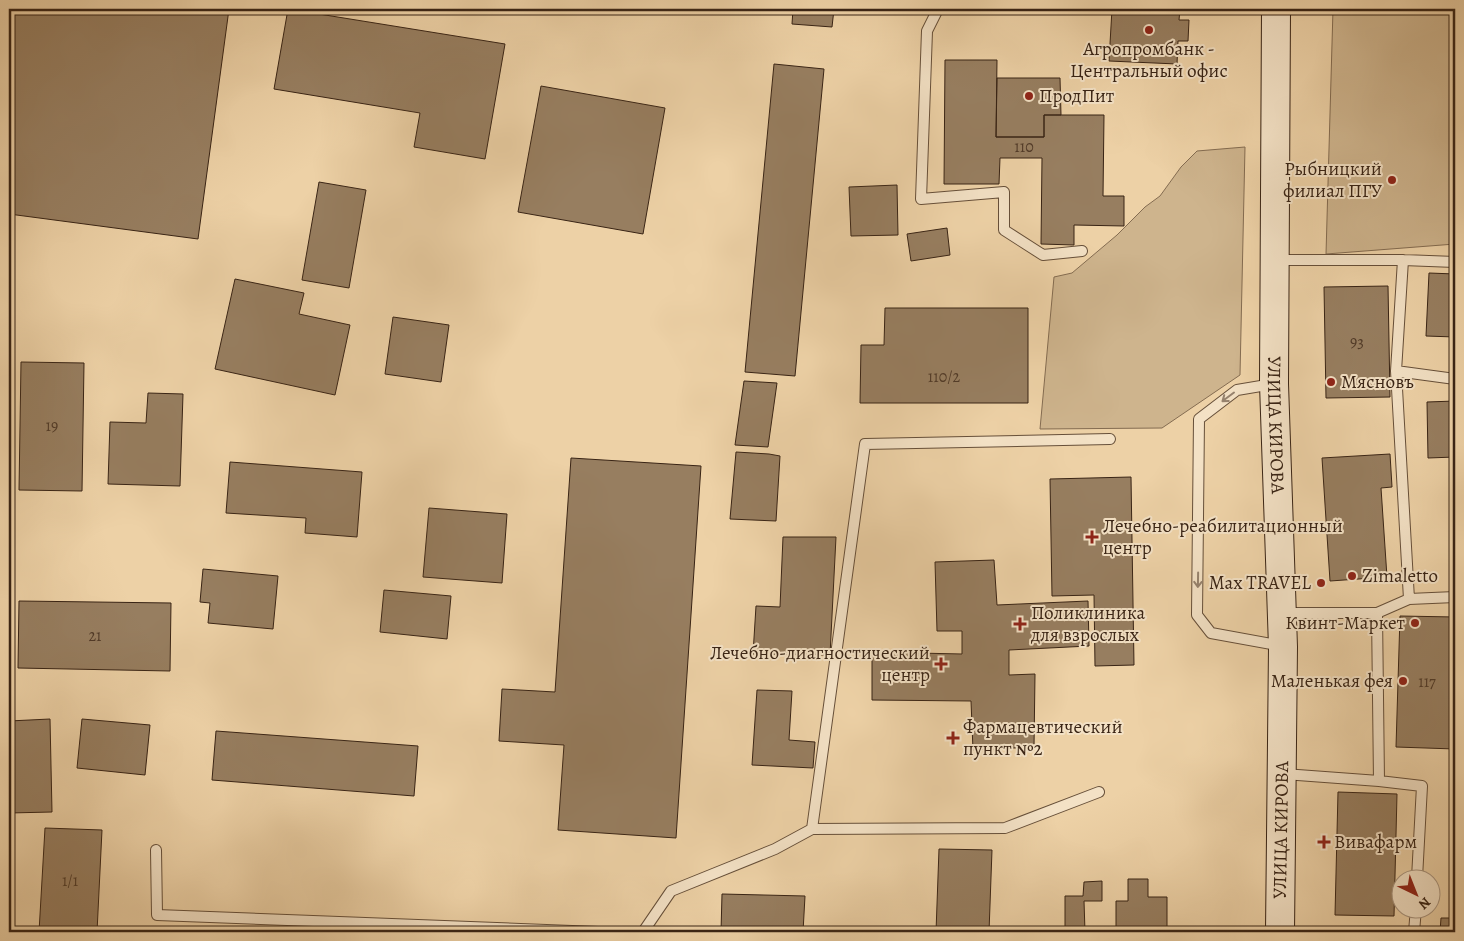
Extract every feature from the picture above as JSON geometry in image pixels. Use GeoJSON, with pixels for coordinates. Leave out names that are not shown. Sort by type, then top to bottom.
{"type":"FeatureCollection","features":[{"type":"Feature","properties":{"kind":"main road","name":"УЛИЦА КИРОВА"},"geometry":{"type":"LineString","coordinates":[[1276,9],[1274,384],[1283,647],[1280,932]]}},
{"type":"Feature","properties":{"kind":"lane"},"geometry":{"type":"LineString","coordinates":[[938,9],[927,30],[921,199],[1004,192],[1004,230],[1043,255],[1082,251]]}},
{"type":"Feature","properties":{"kind":"lane"},"geometry":{"type":"LineString","coordinates":[[1276,260],[1455,262]]}},
{"type":"Feature","properties":{"kind":"lane"},"geometry":{"type":"LineString","coordinates":[[1403,260],[1396,371],[1409,599]]}},
{"type":"Feature","properties":{"kind":"lane"},"geometry":{"type":"LineString","coordinates":[[1396,371],[1455,379]]}},
{"type":"Feature","properties":{"kind":"lane"},"geometry":{"type":"LineString","coordinates":[[1274,384],[1237,390],[1199,419],[1197,615],[1211,633],[1283,647]]}},
{"type":"Feature","properties":{"kind":"lane"},"geometry":{"type":"LineString","coordinates":[[812,829],[865,444],[1110,439]]}},
{"type":"Feature","properties":{"kind":"lane"},"geometry":{"type":"LineString","coordinates":[[1282,613],[1377,613],[1409,599],[1455,597]]}},
{"type":"Feature","properties":{"kind":"lane"},"geometry":{"type":"LineString","coordinates":[[1377,613],[1379,781]]}},
{"type":"Feature","properties":{"kind":"lane"},"geometry":{"type":"LineString","coordinates":[[1282,774],[1422,786],[1418,868]]}},
{"type":"Feature","properties":{"kind":"lane"},"geometry":{"type":"LineString","coordinates":[[643,932],[671,891],[775,849],[812,829],[1006,828],[1099,792]]}},
{"type":"Feature","properties":{"kind":"lane"},"geometry":{"type":"LineString","coordinates":[[156,850],[157,914],[598,932]]}},
{"type":"Feature","properties":{"kind":"lane"},"geometry":{"type":"LineString","coordinates":[[1414,932],[1415,918]]}},
{"type":"Feature","properties":{"kind":"shaded area","name":"Рыбницкий филиал ПГУ"},"geometry":{"type":"Polygon","coordinates":[[[1333,9],[1455,9],[1455,244],[1326,254],[1333,9]]]}},
{"type":"Feature","properties":{"kind":"shaded area"},"geometry":{"type":"Polygon","coordinates":[[[1245,147],[1240,375],[1162,428],[1040,429],[1054,277],[1072,273],[1117,235],[1145,207],[1160,196],[1181,167],[1197,151],[1245,147]]]}},
{"type":"Feature","properties":{"kind":"building"},"geometry":{"type":"Polygon","coordinates":[[[13,9],[229,9],[198,239],[9,214],[9,40],[13,9]]]}},
{"type":"Feature","properties":{"kind":"building"},"geometry":{"type":"Polygon","coordinates":[[[288,9],[505,44],[485,159],[414,147],[420,113],[274,89],[288,9]]]}},
{"type":"Feature","properties":{"kind":"building"},"geometry":{"type":"Polygon","coordinates":[[[793,9],[834,9],[832,27],[792,24],[793,9]]]}},
{"type":"Feature","properties":{"kind":"building","name":"Агропромбанк - Центральный офис"},"geometry":{"type":"Polygon","coordinates":[[[1112,9],[1180,9],[1179,20],[1189,20],[1188,41],[1178,41],[1177,64],[1109,61],[1112,9]]]}},
{"type":"Feature","properties":{"kind":"building"},"geometry":{"type":"Polygon","coordinates":[[[945,60],[997,60],[996,137],[1044,137],[1044,115],[1104,115],[1103,196],[1124,196],[1124,226],[1074,225],[1074,245],[1041,244],[1042,158],[1000,158],[999,184],[944,184],[945,60]]]}},
{"type":"Feature","properties":{"kind":"building"},"geometry":{"type":"Polygon","coordinates":[[[774,64],[824,69],[795,376],[745,372],[774,64]]]}},
{"type":"Feature","properties":{"kind":"building","name":"ПродПит"},"geometry":{"type":"Polygon","coordinates":[[[997,78],[1060,78],[1061,115],[1044,115],[1044,137],[996,137],[997,78]]]}},
{"type":"Feature","properties":{"kind":"building"},"geometry":{"type":"Polygon","coordinates":[[[541,86],[665,108],[643,234],[518,212],[541,86]]]}},
{"type":"Feature","properties":{"kind":"building"},"geometry":{"type":"Polygon","coordinates":[[[319,182],[366,190],[349,288],[302,280],[319,182]]]}},
{"type":"Feature","properties":{"kind":"building"},"geometry":{"type":"Polygon","coordinates":[[[897,185],[898,235],[851,236],[849,187],[897,185]]]}},
{"type":"Feature","properties":{"kind":"building"},"geometry":{"type":"Polygon","coordinates":[[[947,228],[950,255],[911,261],[907,234],[947,228]]]}},
{"type":"Feature","properties":{"kind":"building"},"geometry":{"type":"Polygon","coordinates":[[[1429,273],[1455,274],[1455,337],[1426,336],[1429,273]]]}},
{"type":"Feature","properties":{"kind":"building"},"geometry":{"type":"Polygon","coordinates":[[[235,279],[304,293],[299,314],[350,325],[335,395],[215,369],[235,279]]]}},
{"type":"Feature","properties":{"kind":"building"},"geometry":{"type":"Polygon","coordinates":[[[1388,286],[1390,397],[1326,398],[1324,287],[1388,286]]]}},
{"type":"Feature","properties":{"kind":"building"},"geometry":{"type":"Polygon","coordinates":[[[885,308],[1028,308],[1028,403],[860,403],[861,345],[884,345],[885,308]]]}},
{"type":"Feature","properties":{"kind":"building"},"geometry":{"type":"Polygon","coordinates":[[[393,317],[449,325],[441,382],[385,374],[393,317]]]}},
{"type":"Feature","properties":{"kind":"building"},"geometry":{"type":"Polygon","coordinates":[[[21,362],[84,363],[82,491],[19,490],[21,362]]]}},
{"type":"Feature","properties":{"kind":"building"},"geometry":{"type":"Polygon","coordinates":[[[744,381],[777,383],[768,447],[735,445],[744,381]]]}},
{"type":"Feature","properties":{"kind":"building"},"geometry":{"type":"Polygon","coordinates":[[[148,393],[183,394],[180,486],[108,484],[110,422],[146,423],[148,393]]]}},
{"type":"Feature","properties":{"kind":"building"},"geometry":{"type":"Polygon","coordinates":[[[1455,401],[1455,457],[1428,458],[1427,402],[1455,401]]]}},
{"type":"Feature","properties":{"kind":"building"},"geometry":{"type":"Polygon","coordinates":[[[736,452],[780,456],[776,521],[730,519],[736,452]]]}},
{"type":"Feature","properties":{"kind":"building"},"geometry":{"type":"Polygon","coordinates":[[[1390,454],[1392,487],[1381,488],[1387,577],[1330,581],[1322,458],[1390,454]]]}},
{"type":"Feature","properties":{"kind":"building"},"geometry":{"type":"Polygon","coordinates":[[[571,458],[701,466],[676,838],[558,830],[564,745],[499,741],[502,689],[555,692],[571,458]]]}},
{"type":"Feature","properties":{"kind":"building"},"geometry":{"type":"Polygon","coordinates":[[[230,462],[362,472],[357,537],[305,533],[306,518],[226,513],[230,462]]]}},
{"type":"Feature","properties":{"kind":"building","name":"Лечебно-реабилитационный центр"},"geometry":{"type":"Polygon","coordinates":[[[1131,477],[1134,665],[1095,666],[1094,595],[1052,596],[1050,479],[1131,477]]]}},
{"type":"Feature","properties":{"kind":"building"},"geometry":{"type":"Polygon","coordinates":[[[429,508],[507,514],[502,583],[423,577],[429,508]]]}},
{"type":"Feature","properties":{"kind":"building"},"geometry":{"type":"Polygon","coordinates":[[[783,537],[836,537],[830,655],[753,654],[756,606],[780,607],[783,537]]]}},
{"type":"Feature","properties":{"kind":"building","name":"Лечебно-диагностический центр"},"geometry":{"type":"Polygon","coordinates":[[[994,560],[997,605],[1088,601],[1089,646],[1009,650],[1009,675],[1035,674],[1034,747],[973,750],[971,701],[872,700],[872,652],[962,654],[962,631],[937,631],[935,562],[994,560]]]}},
{"type":"Feature","properties":{"kind":"building"},"geometry":{"type":"Polygon","coordinates":[[[203,569],[278,576],[273,629],[208,623],[210,603],[200,602],[203,569]]]}},
{"type":"Feature","properties":{"kind":"building"},"geometry":{"type":"Polygon","coordinates":[[[384,590],[451,596],[447,639],[380,632],[384,590]]]}},
{"type":"Feature","properties":{"kind":"building"},"geometry":{"type":"Polygon","coordinates":[[[19,601],[171,603],[170,671],[18,668],[19,601]]]}},
{"type":"Feature","properties":{"kind":"building"},"geometry":{"type":"Polygon","coordinates":[[[1400,616],[1455,617],[1455,749],[1396,747],[1400,616]]]}},
{"type":"Feature","properties":{"kind":"building"},"geometry":{"type":"Polygon","coordinates":[[[757,690],[792,691],[789,740],[815,742],[813,768],[752,765],[757,690]]]}},
{"type":"Feature","properties":{"kind":"building"},"geometry":{"type":"Polygon","coordinates":[[[50,719],[52,812],[9,813],[9,721],[50,719]]]}},
{"type":"Feature","properties":{"kind":"building"},"geometry":{"type":"Polygon","coordinates":[[[82,719],[150,725],[145,775],[77,768],[82,719]]]}},
{"type":"Feature","properties":{"kind":"building"},"geometry":{"type":"Polygon","coordinates":[[[216,731],[418,746],[414,796],[212,780],[216,731]]]}},
{"type":"Feature","properties":{"kind":"building"},"geometry":{"type":"Polygon","coordinates":[[[1338,792],[1397,794],[1395,868],[1392,868],[1392,916],[1335,915],[1338,792]]]}},
{"type":"Feature","properties":{"kind":"building"},"geometry":{"type":"Polygon","coordinates":[[[45,828],[102,830],[97,932],[39,932],[45,828]]]}},
{"type":"Feature","properties":{"kind":"building"},"geometry":{"type":"Polygon","coordinates":[[[939,849],[992,850],[989,932],[936,932],[939,849]]]}},
{"type":"Feature","properties":{"kind":"building"},"geometry":{"type":"Polygon","coordinates":[[[1128,879],[1148,879],[1148,897],[1167,897],[1167,932],[1116,932],[1116,901],[1128,901],[1128,879]]]}},
{"type":"Feature","properties":{"kind":"building"},"geometry":{"type":"Polygon","coordinates":[[[1102,881],[1102,901],[1084,901],[1085,932],[1065,932],[1065,896],[1083,896],[1084,882],[1102,881]]]}},
{"type":"Feature","properties":{"kind":"building"},"geometry":{"type":"Polygon","coordinates":[[[722,894],[805,896],[803,932],[721,932],[722,894]]]}},
{"type":"Feature","properties":{"kind":"building"},"geometry":{"type":"Polygon","coordinates":[[[1441,918],[1455,918],[1455,932],[1440,932],[1441,918]]]}},
{"type":"Feature","properties":{"kind":"place","name":"Агропромбанк - Центральный офис"},"geometry":{"type":"Point","coordinates":[1149,30]}},
{"type":"Feature","properties":{"kind":"place","name":"ПродПит"},"geometry":{"type":"Point","coordinates":[1029,96]}},
{"type":"Feature","properties":{"kind":"place","name":"Рыбницкий филиал ПГУ"},"geometry":{"type":"Point","coordinates":[1392,180]}},
{"type":"Feature","properties":{"kind":"place","name":"Мясновъ"},"geometry":{"type":"Point","coordinates":[1331,382]}},
{"type":"Feature","properties":{"kind":"place","name":"Лечебно-реабилитационный центр"},"geometry":{"type":"Point","coordinates":[1092,537]}},
{"type":"Feature","properties":{"kind":"place","name":"Zimaletto"},"geometry":{"type":"Point","coordinates":[1352,576]}},
{"type":"Feature","properties":{"kind":"place","name":"Max TRAVEL"},"geometry":{"type":"Point","coordinates":[1321,583]}},
{"type":"Feature","properties":{"kind":"place","name":"Квинт-Маркет"},"geometry":{"type":"Point","coordinates":[1415,623]}},
{"type":"Feature","properties":{"kind":"place","name":"Поликлиника для взрослых"},"geometry":{"type":"Point","coordinates":[1020,624]}},
{"type":"Feature","properties":{"kind":"place","name":"Лечебно-диагностический центр"},"geometry":{"type":"Point","coordinates":[941,664]}},
{"type":"Feature","properties":{"kind":"place","name":"Маленькая фея"},"geometry":{"type":"Point","coordinates":[1403,681]}},
{"type":"Feature","properties":{"kind":"place","name":"Фармацевтический пункт №2"},"geometry":{"type":"Point","coordinates":[953,738]}},
{"type":"Feature","properties":{"kind":"place","name":"Вивафарм"},"geometry":{"type":"Point","coordinates":[1324,842]}}]}
